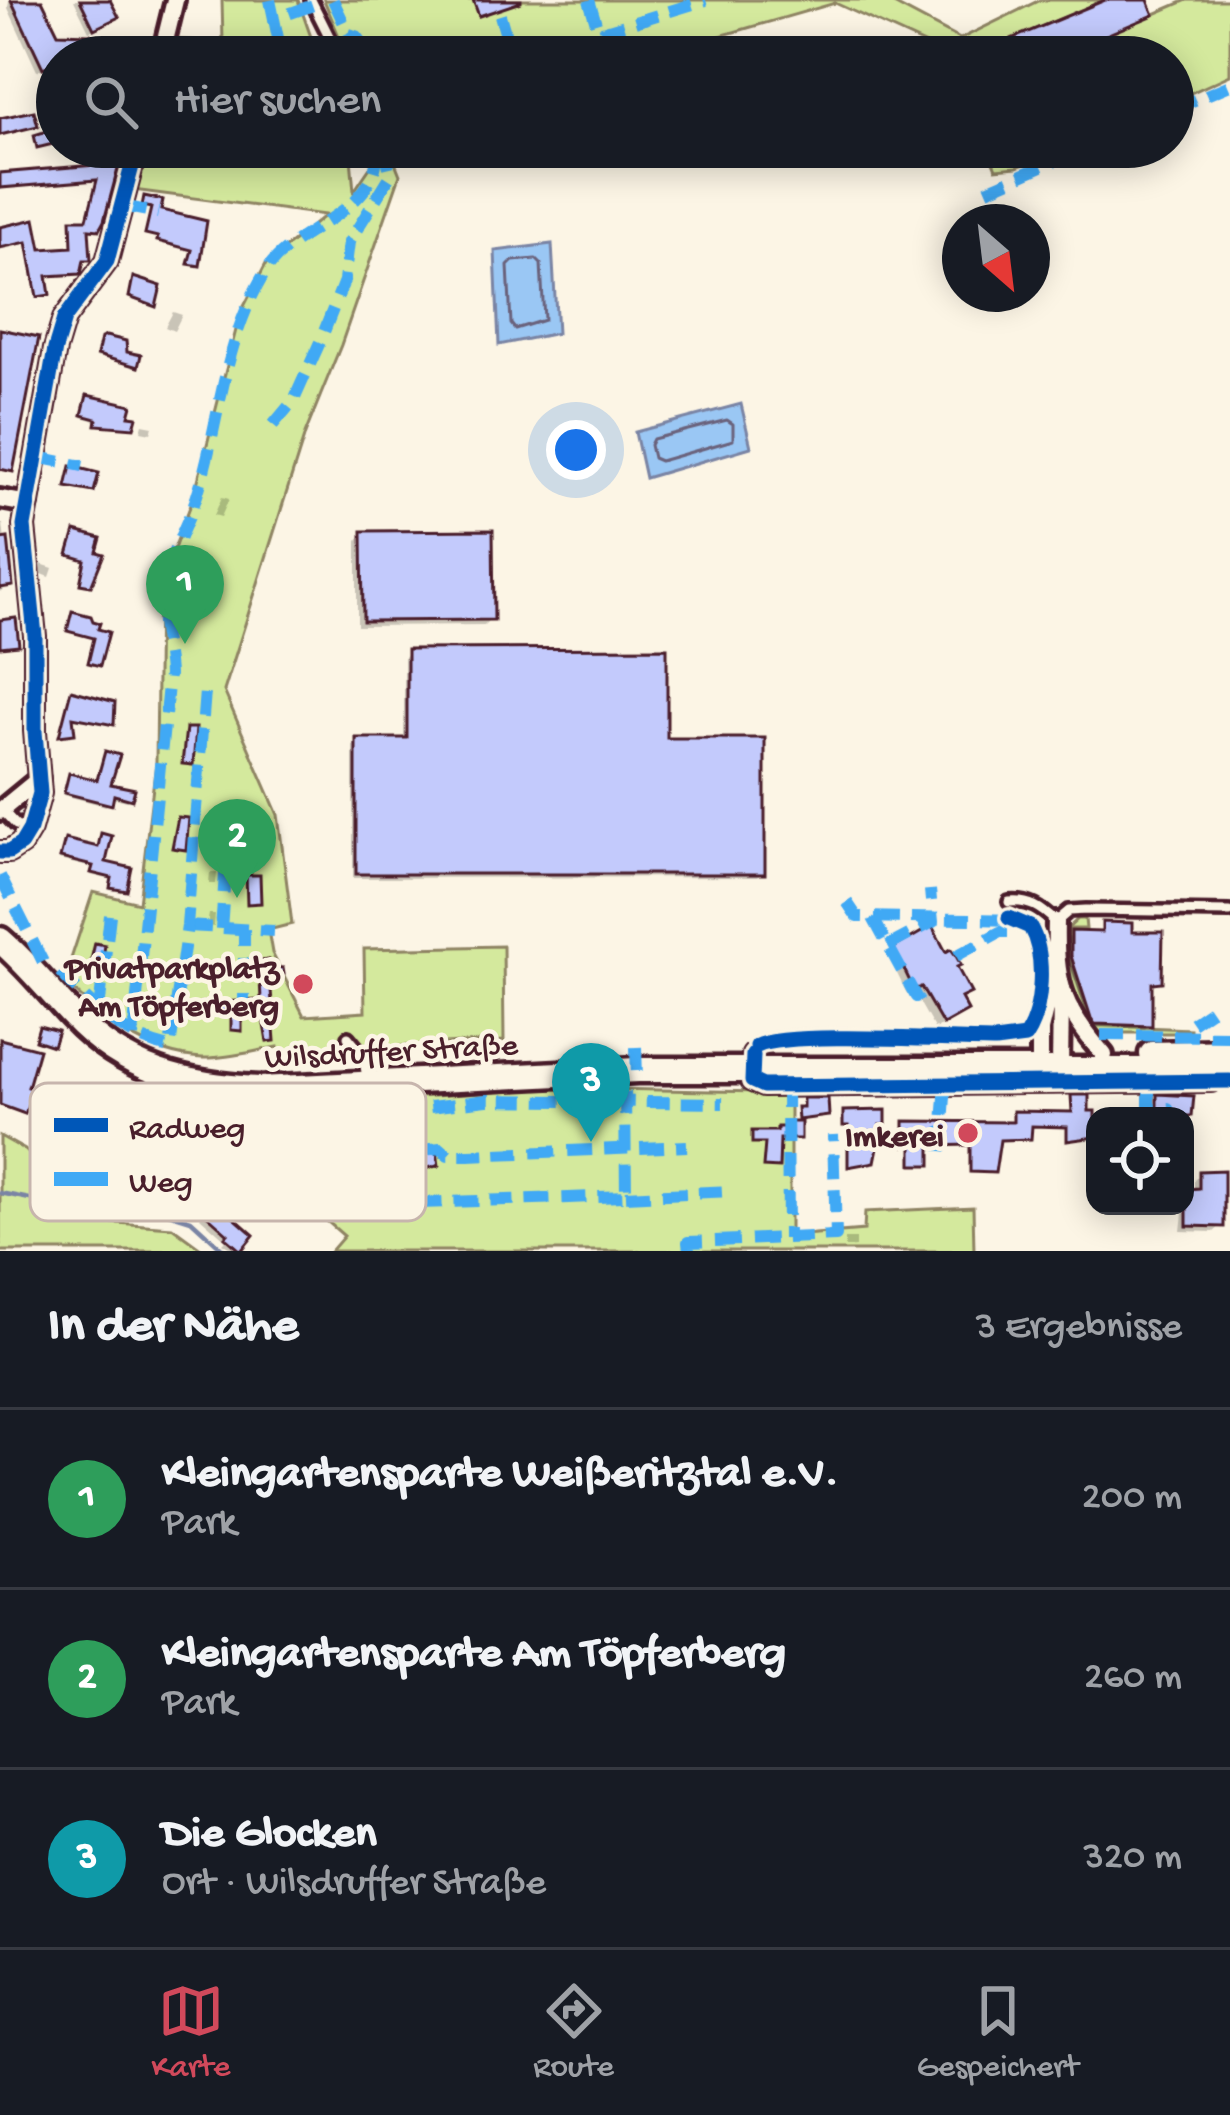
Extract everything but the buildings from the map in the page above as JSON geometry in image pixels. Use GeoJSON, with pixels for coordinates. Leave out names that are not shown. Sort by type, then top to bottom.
{"type":"FeatureCollection","features":[{"type":"Feature","properties":{"kind":"main road","name":"Wilsdruffer Straße"},"geometry":{"type":"LineString","coordinates":[[0,940],[75,1018],[141,1068],[212,1080],[367,1075],[586,1055],[752,1062],[1050,1062],[1230,1070]]}},
{"type":"Feature","properties":{"kind":"main road","name":"Wilsdruffer Straße"},"geometry":{"type":"LineString","coordinates":[[1050,1062],[1104,1055],[1230,1052]]}},
{"type":"Feature","properties":{"kind":"street"},"geometry":{"type":"LineString","coordinates":[[166,36],[176,0]]}},
{"type":"Feature","properties":{"kind":"street"},"geometry":{"type":"LineString","coordinates":[[0,852],[21,844],[33,829],[40,793],[34,731],[35,637],[24,537],[60,330],[107,261],[131,168]]}},
{"type":"Feature","properties":{"kind":"street"},"geometry":{"type":"LineString","coordinates":[[0,499],[28,504]]}},
{"type":"Feature","properties":{"kind":"street"},"geometry":{"type":"LineString","coordinates":[[1,811],[39,779]]}},
{"type":"Feature","properties":{"kind":"street"},"geometry":{"type":"LineString","coordinates":[[1050,1062],[1040,1030],[1055,968],[1056,922]]}},
{"type":"Feature","properties":{"kind":"street"},"geometry":{"type":"LineString","coordinates":[[1055,968],[1073,1018],[1104,1055]]}},
{"type":"Feature","properties":{"kind":"street"},"geometry":{"type":"LineString","coordinates":[[1050,1062],[1061,994]]}},
{"type":"Feature","properties":{"kind":"street","name":"Wilsdruffer Straße"},"geometry":{"type":"LineString","coordinates":[[752,1062],[752,1082],[763,1086],[1230,1082]]}},
{"type":"Feature","properties":{"kind":"lane"},"geometry":{"type":"LineString","coordinates":[[311,0],[329,36]]}},
{"type":"Feature","properties":{"kind":"lane"},"geometry":{"type":"LineString","coordinates":[[1,811],[16,825],[33,829]]}},
{"type":"Feature","properties":{"kind":"lane"},"geometry":{"type":"LineString","coordinates":[[1010,902],[1023,900],[1056,922],[1069,911],[1086,910],[1230,912]]}},
{"type":"Feature","properties":{"kind":"lane"},"geometry":{"type":"LineString","coordinates":[[348,1037],[367,1075]]}},
{"type":"Feature","properties":{"kind":"green space"},"geometry":{"type":"Polygon","coordinates":[[[222,0],[298,0],[311,36],[223,36],[222,0]]]}},
{"type":"Feature","properties":{"kind":"green space"},"geometry":{"type":"Polygon","coordinates":[[[324,0],[886,0],[954,36],[907,36],[835,3],[720,36],[339,36],[324,0]]]}},
{"type":"Feature","properties":{"kind":"green space"},"geometry":{"type":"Polygon","coordinates":[[[1040,0],[1105,0],[1019,36],[966,36],[1040,0]]]}},
{"type":"Feature","properties":{"kind":"green space"},"geometry":{"type":"Polygon","coordinates":[[[1187,0],[1230,0],[1230,75],[1194,91],[1194,36],[1103,36],[1187,0]]]}},
{"type":"Feature","properties":{"kind":"green space"},"geometry":{"type":"Polygon","coordinates":[[[138,168],[352,168],[354,191],[370,168],[397,168],[400,175],[305,434],[224,691],[278,815],[292,924],[268,930],[272,953],[304,1016],[365,1012],[364,949],[503,946],[504,1041],[279,1052],[278,1047],[211,1058],[181,1055],[126,1033],[64,980],[93,892],[139,903],[156,762],[158,591],[194,496],[240,314],[266,264],[325,215],[133,190],[138,168]]]}},
{"type":"Feature","properties":{"kind":"green space"},"geometry":{"type":"Polygon","coordinates":[[[1078,919],[1085,919],[1086,929],[1069,929],[1069,957],[1092,1025],[1190,1029],[1190,1033],[1089,1033],[1073,997],[1066,959],[1064,932],[1078,919]]]}},
{"type":"Feature","properties":{"kind":"green space"},"geometry":{"type":"Polygon","coordinates":[[[559,1088],[761,1092],[790,1088],[790,1236],[864,1230],[865,1212],[973,1207],[974,1251],[331,1251],[344,1236],[327,1221],[426,1221],[426,1096],[559,1088]]]}},
{"type":"Feature","properties":{"kind":"green space"},"geometry":{"type":"Polygon","coordinates":[[[0,1136],[30,1154],[30,1221],[172,1227],[205,1251],[0,1251],[0,1136]]]}},
{"type":"Feature","properties":{"kind":"water"},"geometry":{"type":"Polygon","coordinates":[[[552,244],[557,333],[499,345],[495,251],[552,244]]]}},
{"type":"Feature","properties":{"kind":"water"},"geometry":{"type":"Polygon","coordinates":[[[741,404],[751,447],[645,478],[635,432],[741,404]]]}},
{"type":"Feature","properties":{"kind":"waterway"},"geometry":{"type":"LineString","coordinates":[[0,1193],[30,1199]]}},
{"type":"Feature","properties":{"kind":"waterway"},"geometry":{"type":"LineString","coordinates":[[192,1221],[225,1251]]}},
{"type":"Feature","properties":{"kind":"marked path"},"geometry":{"type":"LineString","coordinates":[[270,0],[274,19],[313,5]]}},
{"type":"Feature","properties":{"kind":"marked path"},"geometry":{"type":"LineString","coordinates":[[333,0],[349,34],[355,36]]}},
{"type":"Feature","properties":{"kind":"marked path"},"geometry":{"type":"LineString","coordinates":[[589,0],[599,33],[706,0]]}},
{"type":"Feature","properties":{"kind":"marked path"},"geometry":{"type":"LineString","coordinates":[[500,15],[506,36]]}},
{"type":"Feature","properties":{"kind":"marked path"},"geometry":{"type":"LineString","coordinates":[[274,19],[278,36]]}},
{"type":"Feature","properties":{"kind":"marked path"},"geometry":{"type":"LineString","coordinates":[[1194,100],[1230,85]]}},
{"type":"Feature","properties":{"kind":"marked path"},"geometry":{"type":"LineString","coordinates":[[133,1037],[169,675],[161,613],[165,580],[199,489],[232,350],[252,297],[279,255],[351,204],[375,168]]}},
{"type":"Feature","properties":{"kind":"marked path"},"geometry":{"type":"LineString","coordinates":[[273,425],[294,400],[344,281],[349,242],[391,175],[389,168]]}},
{"type":"Feature","properties":{"kind":"marked path"},"geometry":{"type":"LineString","coordinates":[[987,190],[1038,168]]}},
{"type":"Feature","properties":{"kind":"marked path"},"geometry":{"type":"LineString","coordinates":[[122,206],[158,213]]}},
{"type":"Feature","properties":{"kind":"marked path"},"geometry":{"type":"LineString","coordinates":[[37,457],[83,466]]}},
{"type":"Feature","properties":{"kind":"marked path"},"geometry":{"type":"LineString","coordinates":[[60,972],[123,1029],[170,1048],[187,926],[205,691]]}},
{"type":"Feature","properties":{"kind":"marked path"},"geometry":{"type":"LineString","coordinates":[[221,929],[228,833]]}},
{"type":"Feature","properties":{"kind":"marked path"},"geometry":{"type":"LineString","coordinates":[[0,876],[45,966]]}},
{"type":"Feature","properties":{"kind":"marked path"},"geometry":{"type":"LineString","coordinates":[[888,946],[933,922],[930,890]]}},
{"type":"Feature","properties":{"kind":"marked path"},"geometry":{"type":"LineString","coordinates":[[847,902],[857,917],[1019,920]]}},
{"type":"Feature","properties":{"kind":"marked path"},"geometry":{"type":"LineString","coordinates":[[99,1010],[110,915]]}},
{"type":"Feature","properties":{"kind":"marked path"},"geometry":{"type":"LineString","coordinates":[[873,918],[916,997],[924,992]]}},
{"type":"Feature","properties":{"kind":"marked path"},"geometry":{"type":"LineString","coordinates":[[187,926],[274,931]]}},
{"type":"Feature","properties":{"kind":"marked path"},"geometry":{"type":"LineString","coordinates":[[244,929],[244,1018]]}},
{"type":"Feature","properties":{"kind":"marked path"},"geometry":{"type":"LineString","coordinates":[[956,956],[1008,932]]}},
{"type":"Feature","properties":{"kind":"marked path"},"geometry":{"type":"LineString","coordinates":[[1192,1023],[1211,1010]]}},
{"type":"Feature","properties":{"kind":"marked path"},"geometry":{"type":"LineString","coordinates":[[1101,1035],[1230,1036]]}},
{"type":"Feature","properties":{"kind":"marked path"},"geometry":{"type":"LineString","coordinates":[[636,1047],[637,1077]]}},
{"type":"Feature","properties":{"kind":"marked path"},"geometry":{"type":"LineString","coordinates":[[941,1151],[946,1083]]}},
{"type":"Feature","properties":{"kind":"marked path"},"geometry":{"type":"LineString","coordinates":[[787,1084],[788,1239]]}},
{"type":"Feature","properties":{"kind":"marked path"},"geometry":{"type":"LineString","coordinates":[[426,1203],[626,1196],[625,1089]]}},
{"type":"Feature","properties":{"kind":"marked path"},"geometry":{"type":"LineString","coordinates":[[1149,1092],[1149,1107]]}},
{"type":"Feature","properties":{"kind":"marked path"},"geometry":{"type":"LineString","coordinates":[[426,1108],[487,1100],[723,1103]]}},
{"type":"Feature","properties":{"kind":"marked path"},"geometry":{"type":"LineString","coordinates":[[689,1251],[688,1242],[836,1236],[833,1135]]}},
{"type":"Feature","properties":{"kind":"marked path"},"geometry":{"type":"LineString","coordinates":[[426,1150],[469,1155],[687,1146]]}},
{"type":"Feature","properties":{"kind":"marked path"},"geometry":{"type":"LineString","coordinates":[[626,1196],[730,1191]]}},
{"type":"Feature","properties":{"kind":"cycle path"},"geometry":{"type":"LineString","coordinates":[[0,852],[21,844],[40,793],[35,636],[24,526],[55,349],[64,319],[107,261],[131,168]]}},
{"type":"Feature","properties":{"kind":"cycle path"},"geometry":{"type":"LineString","coordinates":[[757,1046],[801,1039],[995,1041],[1025,1037],[1039,998],[1038,952],[1030,927],[1009,918]]}},
{"type":"Feature","properties":{"kind":"cycle path"},"geometry":{"type":"LineString","coordinates":[[753,1055],[752,1081],[763,1086],[1230,1081]]}},
{"type":"Feature","properties":{"kind":"place","name":"Kleingartensparte Weißeritztal e.V."},"geometry":{"type":"Point","coordinates":[185,644]}},
{"type":"Feature","properties":{"kind":"place","name":"Kleingartensparte Am Töpferberg"},"geometry":{"type":"Point","coordinates":[237,898]}},
{"type":"Feature","properties":{"kind":"place","name":"Privatparkplatz Am Töpferberg"},"geometry":{"type":"Point","coordinates":[303,984]}},
{"type":"Feature","properties":{"kind":"place","name":"Imkerei"},"geometry":{"type":"Point","coordinates":[968,1133]}},
{"type":"Feature","properties":{"kind":"place","name":"Die Glocken"},"geometry":{"type":"Point","coordinates":[591,1142]}}]}
